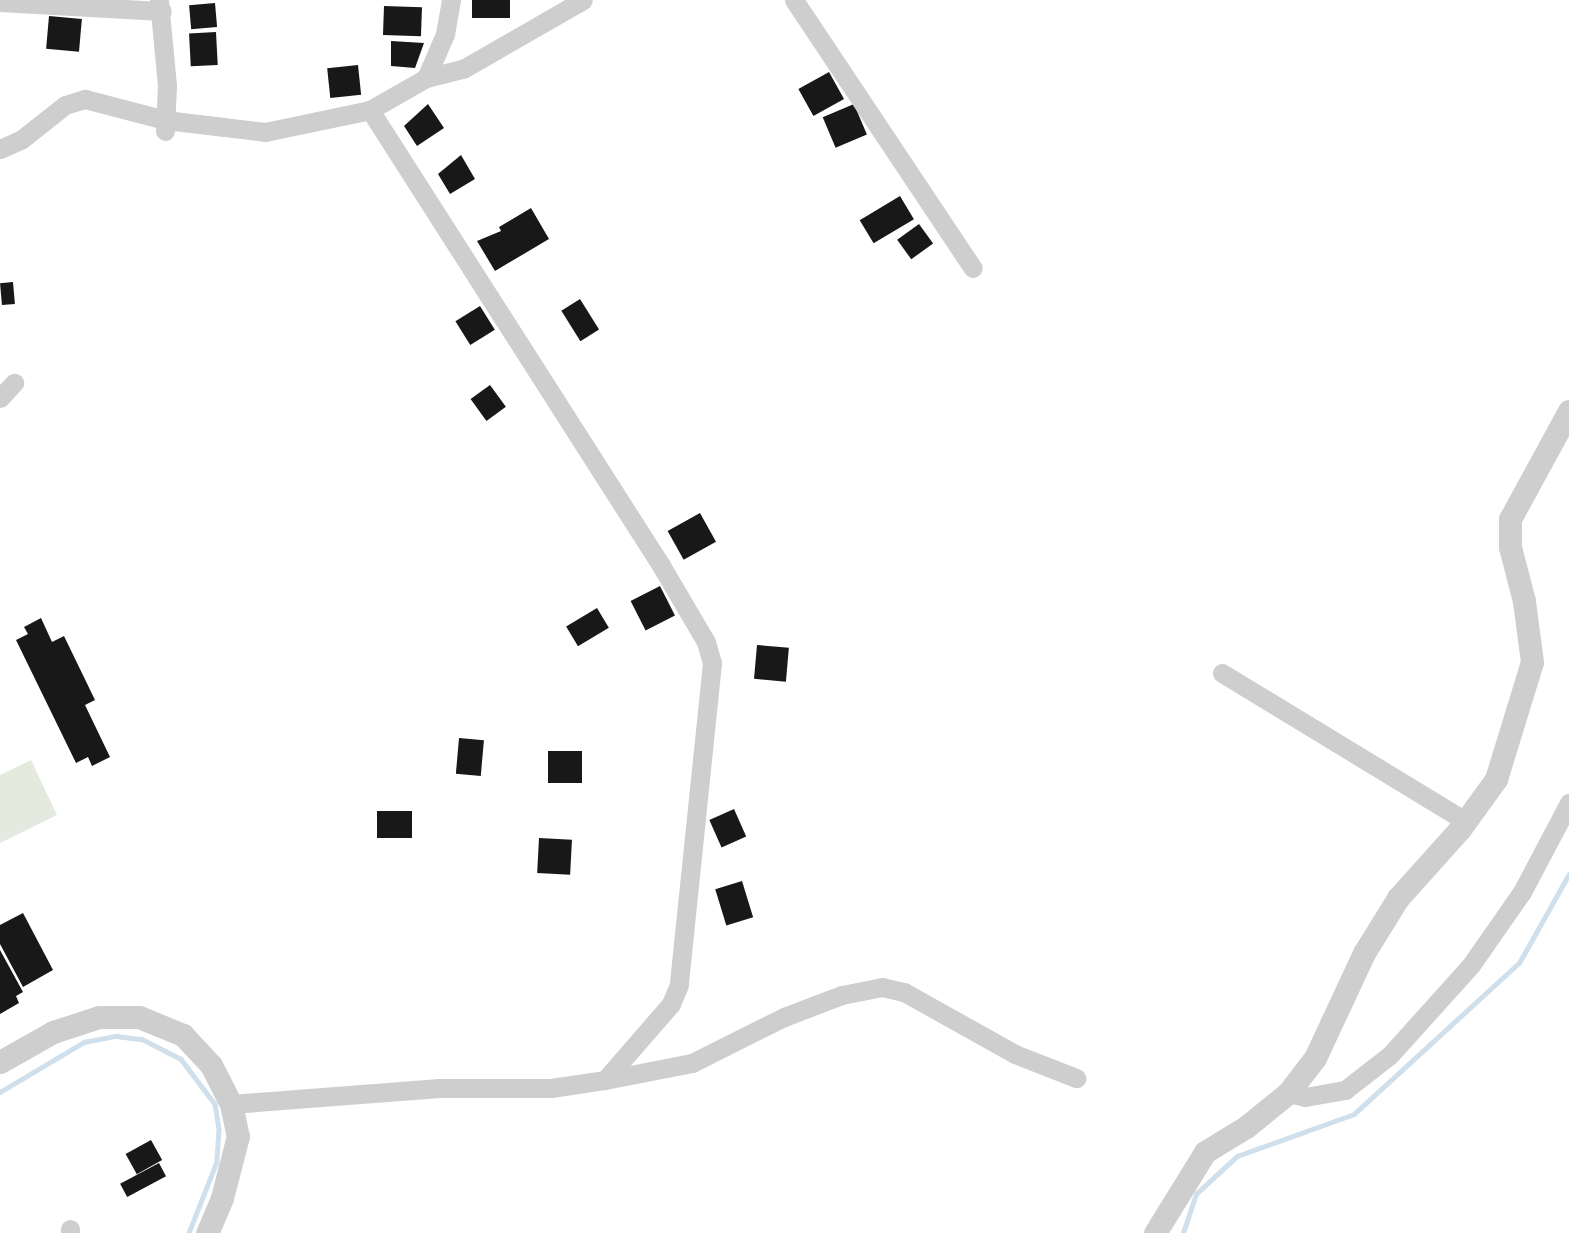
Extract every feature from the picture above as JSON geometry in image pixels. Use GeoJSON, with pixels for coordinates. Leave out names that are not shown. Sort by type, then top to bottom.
{"type":"FeatureCollection","features":[{"type":"Feature","properties":{"kind":"street"},"geometry":{"type":"LineString","coordinates":[[426,78],[445,34],[451,0]]}},
{"type":"Feature","properties":{"kind":"street"},"geometry":{"type":"LineString","coordinates":[[0,149],[22,139],[65,105],[85,99],[165,125],[265,132],[370,110],[426,78],[463,69],[583,0]]}},
{"type":"Feature","properties":{"kind":"street"},"geometry":{"type":"LineString","coordinates":[[794,0],[973,268]]}},
{"type":"Feature","properties":{"kind":"street"},"geometry":{"type":"LineString","coordinates":[[0,2],[160,5],[165,125]]}},
{"type":"Feature","properties":{"kind":"street"},"geometry":{"type":"LineString","coordinates":[[370,110],[662,567],[706,642],[712,663],[680,985],[671,1004],[605,1080]]}},
{"type":"Feature","properties":{"kind":"street"},"geometry":{"type":"LineString","coordinates":[[0,398],[14,383]]}},
{"type":"Feature","properties":{"kind":"street"},"geometry":{"type":"LineString","coordinates":[[1155,1233],[1205,1152],[1246,1127],[1288,1093],[1315,1059],[1364,953],[1398,898],[1465,821],[1496,779],[1532,662],[1524,601],[1510,547],[1510,519],[1569,411]]}},
{"type":"Feature","properties":{"kind":"street"},"geometry":{"type":"LineString","coordinates":[[1222,673],[1465,821]]}},
{"type":"Feature","properties":{"kind":"street"},"geometry":{"type":"LineString","coordinates":[[1288,1093],[1305,1097],[1345,1090],[1390,1055],[1471,965],[1522,892],[1569,803]]}},
{"type":"Feature","properties":{"kind":"street"},"geometry":{"type":"LineString","coordinates":[[231,1104],[439,1088],[551,1088],[605,1080],[692,1063],[784,1017],[842,995],[882,987],[926,1004],[1015,1054],[1076,1078]]}},
{"type":"Feature","properties":{"kind":"street"},"geometry":{"type":"LineString","coordinates":[[0,1062],[53,1032],[99,1017],[139,1017],[183,1035],[211,1065],[231,1104],[238,1136],[222,1198],[207,1233]]}},
{"type":"Feature","properties":{"kind":"shaded area"},"geometry":{"type":"Polygon","coordinates":[[[31,760],[57,815],[0,843],[0,775],[31,760]]]}},
{"type":"Feature","properties":{"kind":"building"},"geometry":{"type":"Polygon","coordinates":[[[472,0],[510,0],[510,18],[472,18],[472,0]]]}},
{"type":"Feature","properties":{"kind":"building"},"geometry":{"type":"Polygon","coordinates":[[[215,3],[217,27],[191,29],[189,5],[215,3]]]}},
{"type":"Feature","properties":{"kind":"building"},"geometry":{"type":"Polygon","coordinates":[[[384,6],[422,7],[421,36],[383,35],[384,6]]]}},
{"type":"Feature","properties":{"kind":"building"},"geometry":{"type":"Polygon","coordinates":[[[49,16],[82,19],[79,52],[46,49],[49,16]]]}},
{"type":"Feature","properties":{"kind":"building"},"geometry":{"type":"Polygon","coordinates":[[[216,32],[218,65],[191,66],[189,33],[216,32]]]}},
{"type":"Feature","properties":{"kind":"building"},"geometry":{"type":"Polygon","coordinates":[[[391,41],[424,43],[415,68],[391,66],[391,41]]]}},
{"type":"Feature","properties":{"kind":"building"},"geometry":{"type":"Polygon","coordinates":[[[358,65],[361,95],[330,98],[327,68],[358,65]]]}},
{"type":"Feature","properties":{"kind":"building"},"geometry":{"type":"Polygon","coordinates":[[[829,72],[844,99],[813,116],[798,89],[829,72]]]}},
{"type":"Feature","properties":{"kind":"building"},"geometry":{"type":"Polygon","coordinates":[[[428,104],[444,128],[417,146],[404,126],[428,104]]]}},
{"type":"Feature","properties":{"kind":"building"},"geometry":{"type":"Polygon","coordinates":[[[854,104],[867,134],[836,148],[823,117],[854,104]]]}},
{"type":"Feature","properties":{"kind":"building"},"geometry":{"type":"Polygon","coordinates":[[[461,155],[475,179],[450,194],[438,174],[461,155]]]}},
{"type":"Feature","properties":{"kind":"building"},"geometry":{"type":"Polygon","coordinates":[[[900,196],[914,219],[874,243],[860,220],[900,196]]]}},
{"type":"Feature","properties":{"kind":"building"},"geometry":{"type":"Polygon","coordinates":[[[531,208],[549,239],[495,271],[477,241],[501,231],[499,227],[531,208]]]}},
{"type":"Feature","properties":{"kind":"building"},"geometry":{"type":"Polygon","coordinates":[[[919,224],[933,243],[911,259],[897,240],[919,224]]]}},
{"type":"Feature","properties":{"kind":"building"},"geometry":{"type":"Polygon","coordinates":[[[13,282],[15,304],[2,305],[0,283],[13,282]]]}},
{"type":"Feature","properties":{"kind":"building"},"geometry":{"type":"Polygon","coordinates":[[[580,299],[599,330],[580,341],[561,311],[580,299]]]}},
{"type":"Feature","properties":{"kind":"building"},"geometry":{"type":"Polygon","coordinates":[[[480,306],[495,330],[470,345],[455,321],[480,306]]]}},
{"type":"Feature","properties":{"kind":"building"},"geometry":{"type":"Polygon","coordinates":[[[490,385],[506,407],[486,421],[471,399],[490,385]]]}},
{"type":"Feature","properties":{"kind":"building"},"geometry":{"type":"Polygon","coordinates":[[[700,513],[716,542],[684,560],[668,531],[700,513]]]}},
{"type":"Feature","properties":{"kind":"building"},"geometry":{"type":"Polygon","coordinates":[[[660,586],[675,615],[646,630],[631,601],[660,586]]]}},
{"type":"Feature","properties":{"kind":"building"},"geometry":{"type":"Polygon","coordinates":[[[597,608],[609,628],[578,646],[566,627],[597,608]]]}},
{"type":"Feature","properties":{"kind":"building"},"geometry":{"type":"Polygon","coordinates":[[[41,618],[52,642],[64,636],[95,700],[85,705],[110,757],[92,766],[88,757],[76,763],[16,640],[28,634],[24,627],[41,618]]]}},
{"type":"Feature","properties":{"kind":"building"},"geometry":{"type":"Polygon","coordinates":[[[757,645],[789,648],[786,682],[754,679],[757,645]]]}},
{"type":"Feature","properties":{"kind":"building"},"geometry":{"type":"Polygon","coordinates":[[[459,738],[484,740],[481,776],[456,774],[459,738]]]}},
{"type":"Feature","properties":{"kind":"building"},"geometry":{"type":"Polygon","coordinates":[[[548,751],[582,751],[582,783],[548,783],[548,751]]]}},
{"type":"Feature","properties":{"kind":"building"},"geometry":{"type":"Polygon","coordinates":[[[734,809],[746,836],[722,847],[709,820],[734,809]]]}},
{"type":"Feature","properties":{"kind":"building"},"geometry":{"type":"Polygon","coordinates":[[[377,811],[412,811],[412,838],[377,838],[377,811]]]}},
{"type":"Feature","properties":{"kind":"building"},"geometry":{"type":"Polygon","coordinates":[[[539,838],[572,840],[570,875],[537,873],[539,838]]]}},
{"type":"Feature","properties":{"kind":"building"},"geometry":{"type":"Polygon","coordinates":[[[742,881],[753,917],[726,926],[715,889],[742,881]]]}},
{"type":"Feature","properties":{"kind":"building"},"geometry":{"type":"Polygon","coordinates":[[[23,913],[53,970],[23,987],[0,944],[0,925],[23,913]]]}},
{"type":"Feature","properties":{"kind":"building"},"geometry":{"type":"Polygon","coordinates":[[[0,950],[23,992],[16,996],[19,1003],[0,1014],[0,950]]]}},
{"type":"Feature","properties":{"kind":"building"},"geometry":{"type":"Polygon","coordinates":[[[151,1140],[162,1160],[137,1174],[126,1154],[151,1140]]]}},
{"type":"Feature","properties":{"kind":"building"},"geometry":{"type":"Polygon","coordinates":[[[159,1163],[166,1176],[127,1197],[120,1184],[159,1163]]]}},
{"type":"Feature","properties":{"kind":"waterway"},"geometry":{"type":"LineString","coordinates":[[1183,1233],[1196,1194],[1237,1156],[1354,1114],[1519,963],[1569,874]]}},
{"type":"Feature","properties":{"kind":"waterway"},"geometry":{"type":"LineString","coordinates":[[0,1092],[84,1042],[116,1036],[142,1039],[181,1059],[215,1104],[219,1130],[217,1162],[189,1233]]}}]}
